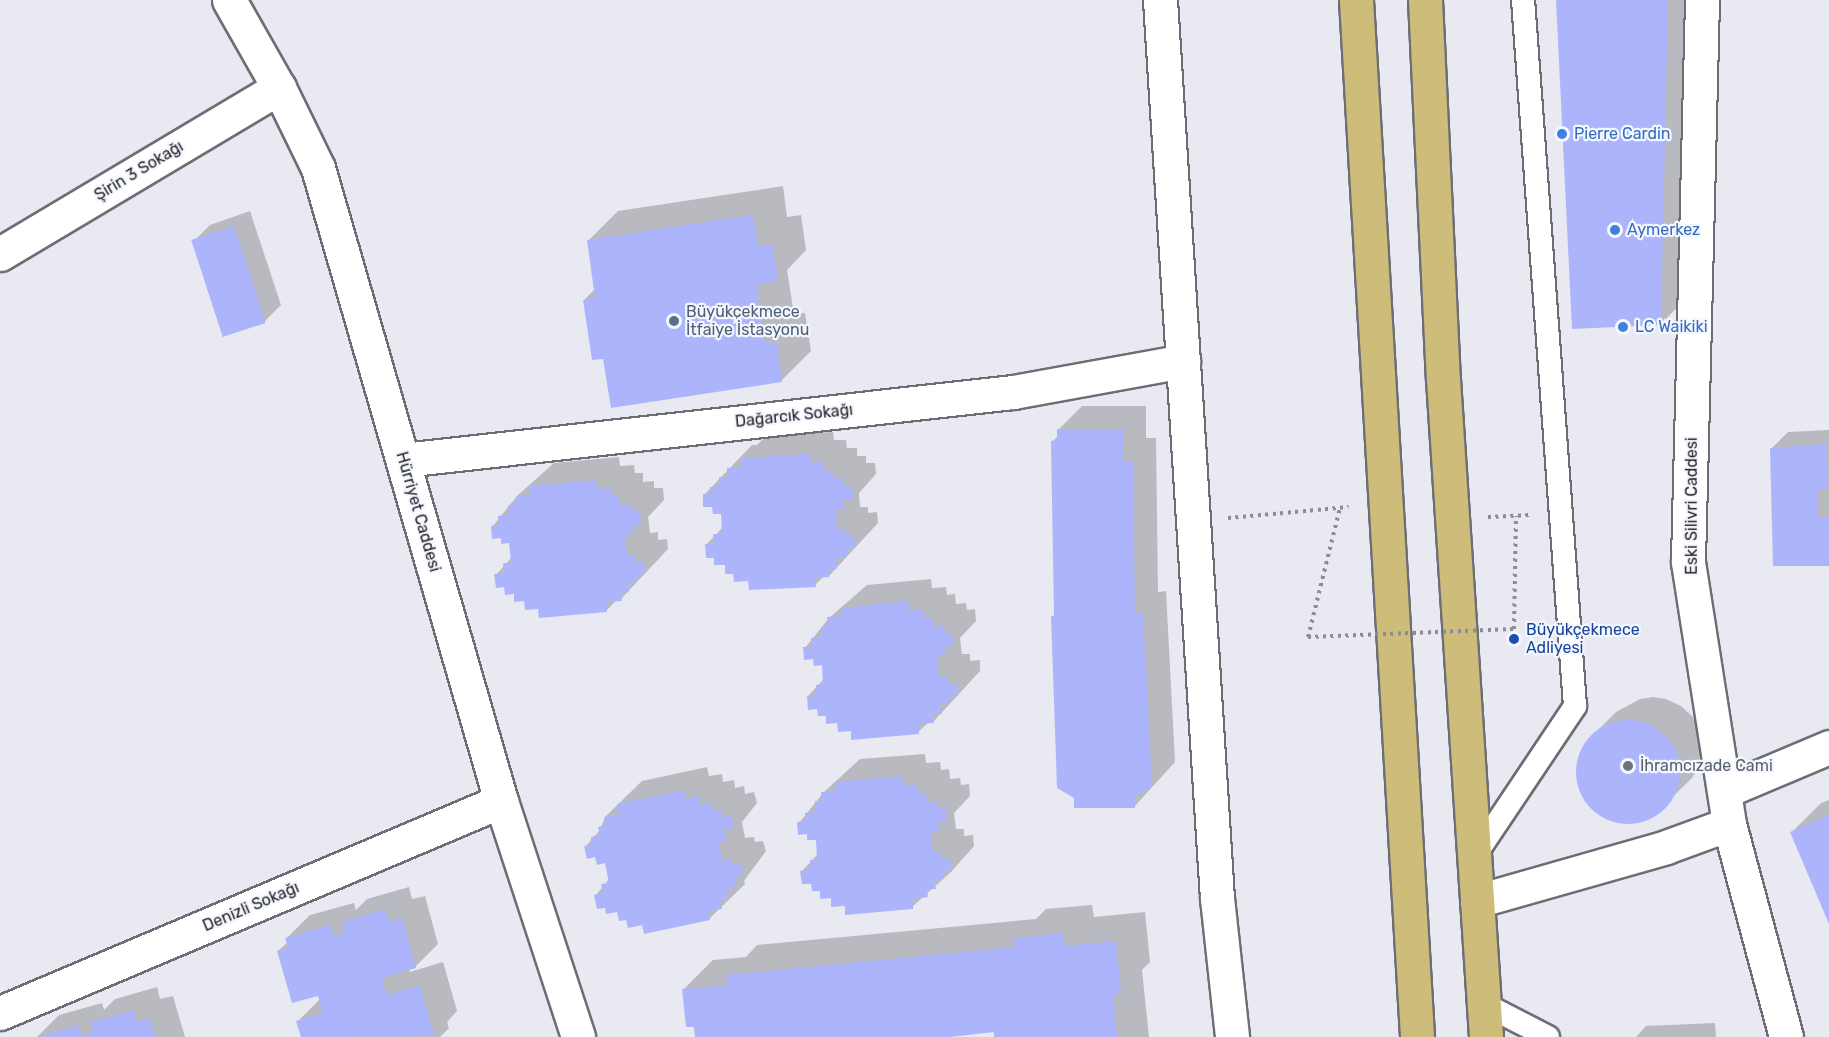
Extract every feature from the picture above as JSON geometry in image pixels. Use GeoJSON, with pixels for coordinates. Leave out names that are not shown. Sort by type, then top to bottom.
{"type":"FeatureCollection","features":[{"type":"Feature","properties":{"kind":"highway"},"geometry":{"type":"LineString","coordinates":[[1356,0],[1417,1037]]}},
{"type":"Feature","properties":{"kind":"highway"},"geometry":{"type":"LineString","coordinates":[[1425,0],[1452,518],[1486,1037]]}},
{"type":"Feature","properties":{"kind":"main road","name":"Hürriyet Caddesi"},"geometry":{"type":"LineString","coordinates":[[229,0],[279,88],[318,168],[501,801],[578,1037]]}},
{"type":"Feature","properties":{"kind":"main road"},"geometry":{"type":"LineString","coordinates":[[1160,0],[1191,521],[1217,898],[1232,1037]]}},
{"type":"Feature","properties":{"kind":"main road","name":"Eski Silivri Caddesi"},"geometry":{"type":"LineString","coordinates":[[1702,0],[1688,562],[1729,824],[1786,1037]]}},
{"type":"Feature","properties":{"kind":"main road","name":"Şirin 3 Sokağı"},"geometry":{"type":"LineString","coordinates":[[0,254],[279,88]]}},
{"type":"Feature","properties":{"kind":"main road","name":"Dağarcık Sokağı"},"geometry":{"type":"LineString","coordinates":[[403,460],[1013,392],[1183,361]]}},
{"type":"Feature","properties":{"kind":"main road"},"geometry":{"type":"LineString","coordinates":[[1725,791],[1829,747]]}},
{"type":"Feature","properties":{"kind":"main road","name":"Denizli Sokağı"},"geometry":{"type":"LineString","coordinates":[[0,1012],[501,801]]}},
{"type":"Feature","properties":{"kind":"main road"},"geometry":{"type":"LineString","coordinates":[[1477,901],[1666,847],[1729,824]]}},
{"type":"Feature","properties":{"kind":"lane"},"geometry":{"type":"LineString","coordinates":[[1474,857],[1575,706],[1523,0]]}},
{"type":"Feature","properties":{"kind":"lane"},"geometry":{"type":"LineString","coordinates":[[1484,1004],[1548,1037]]}},
{"type":"Feature","properties":{"kind":"path"},"geometry":{"type":"LineString","coordinates":[[1191,521],[1386,502]]}},
{"type":"Feature","properties":{"kind":"path"},"geometry":{"type":"LineString","coordinates":[[1340,508],[1308,637],[1514,629],[1516,516]]}},
{"type":"Feature","properties":{"kind":"path"},"geometry":{"type":"LineString","coordinates":[[1452,518],[1560,514]]}},
{"type":"Feature","properties":{"kind":"building","name":"Aymerkez"},"geometry":{"type":"Polygon","coordinates":[[[1556,0],[1668,0],[1661,325],[1572,329],[1556,0]]]}},
{"type":"Feature","properties":{"kind":"building","name":"Büyükçekmece İtfaiye İstasyonu"},"geometry":{"type":"Polygon","coordinates":[[[753,215],[758,246],[772,244],[778,281],[756,285],[765,343],[776,342],[782,382],[611,408],[603,359],[592,360],[583,300],[595,298],[587,240],[753,215]]]}},
{"type":"Feature","properties":{"kind":"building"},"geometry":{"type":"Polygon","coordinates":[[[234,226],[266,323],[223,337],[191,240],[234,226]]]}},
{"type":"Feature","properties":{"kind":"building"},"geometry":{"type":"Polygon","coordinates":[[[1057,429],[1123,429],[1123,461],[1133,461],[1135,614],[1143,614],[1152,787],[1136,796],[1135,808],[1074,808],[1074,798],[1057,788],[1051,616],[1054,616],[1051,441],[1057,440],[1057,429]]]}},
{"type":"Feature","properties":{"kind":"building"},"geometry":{"type":"Polygon","coordinates":[[[1826,444],[1828,489],[1817,489],[1818,518],[1829,518],[1829,566],[1773,566],[1770,448],[1826,444]]]}},
{"type":"Feature","properties":{"kind":"building"},"geometry":{"type":"Polygon","coordinates":[[[810,454],[811,463],[823,462],[824,471],[834,471],[834,479],[843,478],[843,486],[852,486],[853,499],[844,500],[844,510],[836,510],[837,530],[846,530],[846,536],[854,535],[855,548],[847,549],[847,557],[836,558],[837,569],[829,569],[829,577],[815,578],[816,587],[749,590],[748,581],[734,582],[733,574],[725,574],[725,565],[714,565],[714,558],[706,558],[705,544],[714,544],[713,534],[722,534],[721,514],[713,514],[712,507],[703,507],[703,494],[711,494],[710,487],[720,486],[719,477],[727,477],[727,468],[742,468],[742,458],[810,454]]]}},
{"type":"Feature","properties":{"kind":"building"},"geometry":{"type":"Polygon","coordinates":[[[596,480],[597,489],[611,488],[612,496],[620,495],[620,505],[631,504],[632,511],[640,510],[641,525],[632,526],[633,534],[625,535],[627,555],[635,555],[635,562],[644,561],[645,574],[637,575],[637,582],[628,583],[629,592],[621,593],[622,601],[607,602],[607,612],[539,618],[538,609],[525,610],[524,601],[514,602],[514,594],[505,595],[504,587],[496,588],[494,574],[504,573],[503,563],[511,563],[509,543],[501,544],[501,538],[492,539],[491,526],[499,525],[498,516],[509,515],[508,505],[516,504],[516,496],[530,495],[529,486],[596,480]]]}},
{"type":"Feature","properties":{"kind":"building"},"geometry":{"type":"Polygon","coordinates":[[[908,601],[909,611],[923,609],[924,618],[932,617],[933,627],[943,626],[944,633],[952,632],[953,646],[944,647],[945,656],[937,657],[939,677],[947,676],[947,684],[957,683],[958,696],[950,696],[950,704],[940,704],[942,714],[934,714],[934,723],[919,724],[919,734],[851,740],[851,731],[838,732],[837,723],[826,724],[826,716],[818,716],[817,709],[808,710],[807,696],[816,695],[816,685],[823,684],[822,665],[814,666],[813,659],[804,660],[803,647],[811,647],[811,638],[821,637],[821,627],[828,625],[827,617],[842,616],[841,608],[908,601]]]}},
{"type":"Feature","properties":{"kind":"building","name":"İhramcızade Cami"},"geometry":{"type":"Polygon","coordinates":[[[1628,720],[1648,724],[1657,729],[1671,743],[1676,752],[1680,772],[1676,792],[1671,801],[1657,815],[1648,820],[1628,824],[1608,820],[1599,815],[1585,801],[1580,792],[1576,772],[1580,752],[1585,743],[1599,729],[1608,724],[1628,720]]]}},
{"type":"Feature","properties":{"kind":"building"},"geometry":{"type":"Polygon","coordinates":[[[902,776],[903,786],[917,784],[918,793],[926,792],[927,802],[937,801],[938,808],[946,807],[947,821],[938,822],[939,831],[931,832],[933,852],[941,851],[941,859],[950,858],[952,871],[943,871],[944,879],[934,879],[936,889],[927,889],[928,897],[913,899],[913,909],[845,915],[845,906],[831,907],[831,898],[820,899],[820,891],[812,891],[811,884],[802,884],[800,871],[810,870],[810,860],[817,859],[816,840],[807,840],[807,834],[798,835],[797,822],[805,821],[805,813],[815,812],[815,801],[822,801],[821,792],[836,791],[835,782],[902,776]]]}},
{"type":"Feature","properties":{"kind":"building"},"geometry":{"type":"Polygon","coordinates":[[[684,790],[686,799],[699,796],[700,805],[711,803],[712,811],[720,809],[722,817],[731,815],[734,828],[724,830],[726,840],[719,842],[722,861],[731,859],[732,865],[740,863],[743,876],[735,878],[737,887],[726,889],[728,899],[720,900],[722,909],[708,911],[710,920],[644,934],[642,925],[628,928],[626,920],[619,921],[617,912],[606,914],[605,908],[597,909],[594,895],[603,893],[601,884],[609,883],[605,863],[597,865],[595,857],[587,859],[584,846],[591,845],[591,837],[600,835],[598,827],[606,825],[604,817],[619,814],[617,804],[684,790]]]}},
{"type":"Feature","properties":{"kind":"building"},"geometry":{"type":"Polygon","coordinates":[[[1829,815],[1829,924],[1790,832],[1829,815]]]}},
{"type":"Feature","properties":{"kind":"building"},"geometry":{"type":"Polygon","coordinates":[[[385,909],[389,922],[402,918],[416,968],[382,978],[387,995],[420,985],[434,1036],[301,1037],[296,1021],[323,1013],[318,996],[292,1003],[277,951],[288,947],[285,938],[330,925],[334,936],[345,933],[342,922],[385,909]]]}},
{"type":"Feature","properties":{"kind":"building"},"geometry":{"type":"Polygon","coordinates":[[[1063,933],[1065,946],[1116,941],[1121,993],[1113,993],[1117,1037],[994,1037],[994,1032],[950,1037],[695,1037],[694,1027],[686,1027],[682,989],[727,985],[726,975],[1015,947],[1014,938],[1063,933]]]}},
{"type":"Feature","properties":{"kind":"building"},"geometry":{"type":"Polygon","coordinates":[[[134,1010],[137,1022],[150,1018],[155,1037],[40,1037],[79,1025],[82,1036],[93,1033],[90,1022],[134,1010]]]}},
{"type":"Feature","properties":{"kind":"place","name":"Pierre Cardin"},"geometry":{"type":"Point","coordinates":[1562,134]}},
{"type":"Feature","properties":{"kind":"place","name":"Aymerkez"},"geometry":{"type":"Point","coordinates":[1615,230]}},
{"type":"Feature","properties":{"kind":"place","name":"Büyükçekmece İtfaiye İstasyonu"},"geometry":{"type":"Point","coordinates":[674,321]}},
{"type":"Feature","properties":{"kind":"place","name":"LC Waikiki"},"geometry":{"type":"Point","coordinates":[1623,327]}},
{"type":"Feature","properties":{"kind":"place","name":"Büyükçekmece Adliyesi"},"geometry":{"type":"Point","coordinates":[1514,639]}},
{"type":"Feature","properties":{"kind":"place","name":"İhramcızade Cami"},"geometry":{"type":"Point","coordinates":[1628,766]}}]}
